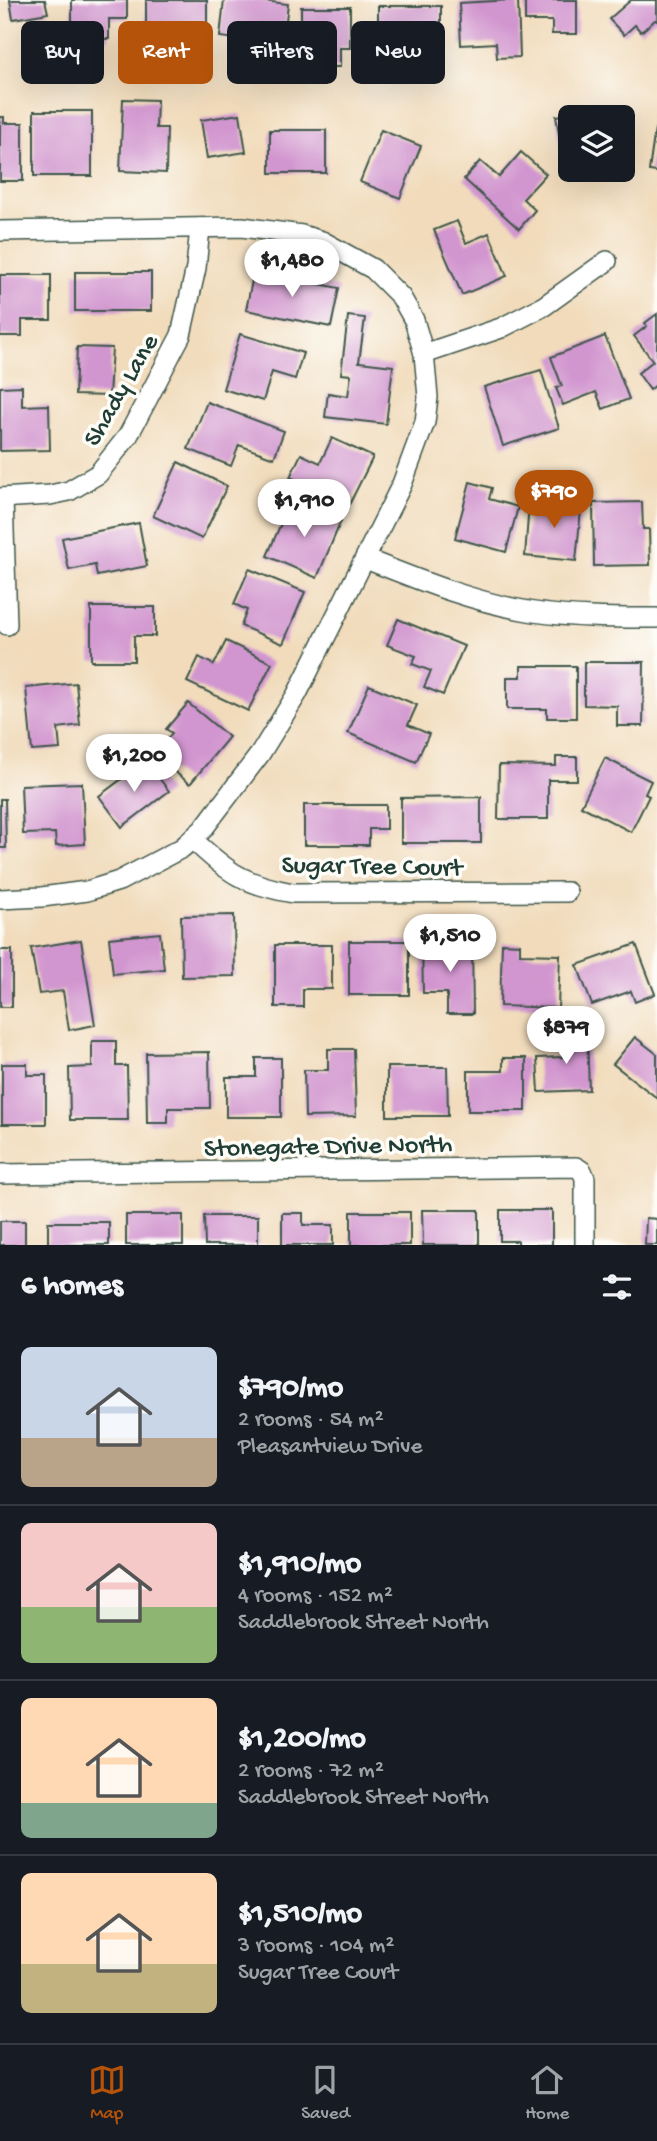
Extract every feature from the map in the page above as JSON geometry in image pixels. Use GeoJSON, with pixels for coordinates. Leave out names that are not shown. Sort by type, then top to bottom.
{"type":"FeatureCollection","features":[{"type":"Feature","properties":{"kind":"street","name":"Shady Lane"},"geometry":{"type":"LineString","coordinates":[[2,498],[69,491],[98,474],[128,436],[181,335],[196,268],[200,228]]}},
{"type":"Feature","properties":{"kind":"street"},"geometry":{"type":"LineString","coordinates":[[0,231],[242,228],[302,235],[322,241],[373,269],[401,297],[414,320],[424,354],[428,397],[425,422],[402,484],[297,694],[260,754],[203,830],[182,848],[119,881],[87,891],[0,899]]}},
{"type":"Feature","properties":{"kind":"street"},"geometry":{"type":"LineString","coordinates":[[424,354],[501,328],[534,311],[607,261]]}},
{"type":"Feature","properties":{"kind":"street"},"geometry":{"type":"LineString","coordinates":[[2,498],[7,625]]}},
{"type":"Feature","properties":{"kind":"street"},"geometry":{"type":"LineString","coordinates":[[366,559],[430,585],[477,600],[535,612],[657,618]]}},
{"type":"Feature","properties":{"kind":"street","name":"Sugar Tree Court"},"geometry":{"type":"LineString","coordinates":[[192,839],[228,872],[264,888],[293,893],[567,892]]}},
{"type":"Feature","properties":{"kind":"street","name":"Stonegate Drive North"},"geometry":{"type":"LineString","coordinates":[[0,1174],[576,1167],[582,1171],[585,1178],[585,1245]]}},
{"type":"Feature","properties":{"kind":"building"},"geometry":{"type":"Polygon","coordinates":[[[10,0],[45,0],[48,13],[13,19],[10,0]]]}},
{"type":"Feature","properties":{"kind":"building"},"geometry":{"type":"Polygon","coordinates":[[[72,0],[127,0],[127,19],[109,19],[109,39],[104,39],[104,21],[72,21],[72,0]]]}},
{"type":"Feature","properties":{"kind":"building"},"geometry":{"type":"Polygon","coordinates":[[[146,0],[207,0],[207,21],[146,21],[146,0]]]}},
{"type":"Feature","properties":{"kind":"building"},"geometry":{"type":"Polygon","coordinates":[[[224,0],[288,4],[286,21],[227,21],[227,38],[220,37],[224,0]]]}},
{"type":"Feature","properties":{"kind":"building"},"geometry":{"type":"Polygon","coordinates":[[[518,0],[520,57],[497,58],[496,43],[461,45],[459,3],[518,0]]]}},
{"type":"Feature","properties":{"kind":"building"},"geometry":{"type":"Polygon","coordinates":[[[525,0],[577,0],[577,34],[552,34],[552,21],[525,21],[525,0]]]}},
{"type":"Feature","properties":{"kind":"building"},"geometry":{"type":"Polygon","coordinates":[[[631,0],[657,0],[657,21],[641,32],[635,25],[624,35],[609,19],[631,0]]]}},
{"type":"Feature","properties":{"kind":"building"},"geometry":{"type":"Polygon","coordinates":[[[378,6],[441,6],[441,21],[378,21],[378,6]]]}},
{"type":"Feature","properties":{"kind":"building"},"geometry":{"type":"Polygon","coordinates":[[[301,7],[350,7],[350,48],[340,48],[340,67],[337,67],[337,21],[301,21],[301,7]]]}},
{"type":"Feature","properties":{"kind":"building"},"geometry":{"type":"Polygon","coordinates":[[[123,99],[157,100],[156,128],[167,128],[166,173],[120,171],[123,99]]]}},
{"type":"Feature","properties":{"kind":"building"},"geometry":{"type":"Polygon","coordinates":[[[34,111],[92,111],[92,176],[34,176],[34,111]]]}},
{"type":"Feature","properties":{"kind":"building"},"geometry":{"type":"Polygon","coordinates":[[[240,114],[246,152],[207,158],[201,120],[240,114]]]}},
{"type":"Feature","properties":{"kind":"building"},"geometry":{"type":"Polygon","coordinates":[[[0,117],[4,117],[4,123],[23,123],[23,181],[0,181],[0,117]]]}},
{"type":"Feature","properties":{"kind":"building"},"geometry":{"type":"Polygon","coordinates":[[[655,129],[657,130],[657,172],[649,171],[655,129]]]}},
{"type":"Feature","properties":{"kind":"building"},"geometry":{"type":"Polygon","coordinates":[[[270,130],[326,130],[326,173],[270,173],[270,130]]]}},
{"type":"Feature","properties":{"kind":"building"},"geometry":{"type":"Polygon","coordinates":[[[381,130],[421,146],[400,198],[360,182],[381,130]]]}},
{"type":"Feature","properties":{"kind":"building"},"geometry":{"type":"Polygon","coordinates":[[[521,152],[546,174],[523,199],[535,210],[519,229],[464,179],[480,161],[499,177],[521,152]]]}},
{"type":"Feature","properties":{"kind":"building"},"geometry":{"type":"Polygon","coordinates":[[[457,221],[466,243],[489,233],[507,276],[462,295],[434,230],[457,221]]]}},
{"type":"Feature","properties":{"kind":"building"},"geometry":{"type":"Polygon","coordinates":[[[254,271],[339,288],[331,327],[246,310],[254,271]]]}},
{"type":"Feature","properties":{"kind":"building"},"geometry":{"type":"Polygon","coordinates":[[[75,272],[151,272],[151,311],[75,311],[75,272]]]}},
{"type":"Feature","properties":{"kind":"building"},"geometry":{"type":"Polygon","coordinates":[[[0,275],[51,275],[51,320],[22,320],[22,336],[0,336],[0,275]]]}},
{"type":"Feature","properties":{"kind":"building"},"geometry":{"type":"Polygon","coordinates":[[[657,314],[657,384],[650,390],[638,373],[653,361],[634,336],[657,314]]]}},
{"type":"Feature","properties":{"kind":"building"},"geometry":{"type":"Polygon","coordinates":[[[348,316],[365,318],[359,362],[393,366],[386,424],[325,417],[328,393],[348,396],[351,375],[341,374],[348,316]]]}},
{"type":"Feature","properties":{"kind":"building"},"geometry":{"type":"Polygon","coordinates":[[[240,334],[303,353],[295,379],[272,372],[263,401],[223,389],[240,334]]]}},
{"type":"Feature","properties":{"kind":"building"},"geometry":{"type":"Polygon","coordinates":[[[605,336],[629,399],[603,409],[596,392],[563,405],[556,388],[562,386],[551,357],[605,336]]]}},
{"type":"Feature","properties":{"kind":"building"},"geometry":{"type":"Polygon","coordinates":[[[77,347],[112,348],[109,396],[75,395],[77,347]]]}},
{"type":"Feature","properties":{"kind":"building"},"geometry":{"type":"Polygon","coordinates":[[[541,370],[559,428],[503,446],[484,387],[541,370]]]}},
{"type":"Feature","properties":{"kind":"building"},"geometry":{"type":"Polygon","coordinates":[[[22,386],[22,406],[49,405],[50,450],[0,451],[0,387],[22,386]]]}},
{"type":"Feature","properties":{"kind":"building"},"geometry":{"type":"Polygon","coordinates":[[[207,402],[284,431],[274,458],[239,445],[231,466],[188,449],[207,402]]]}},
{"type":"Feature","properties":{"kind":"building"},"geometry":{"type":"Polygon","coordinates":[[[332,438],[373,457],[349,505],[290,477],[301,454],[320,463],[332,438]]]}},
{"type":"Feature","properties":{"kind":"building"},"geometry":{"type":"Polygon","coordinates":[[[178,462],[227,486],[202,539],[153,516],[178,462]]]}},
{"type":"Feature","properties":{"kind":"building"},"geometry":{"type":"Polygon","coordinates":[[[470,482],[492,488],[489,499],[518,507],[506,552],[455,538],[470,482]]]}},
{"type":"Feature","properties":{"kind":"building"},"geometry":{"type":"Polygon","coordinates":[[[558,497],[582,499],[576,561],[525,556],[529,504],[557,506],[558,497]]]}},
{"type":"Feature","properties":{"kind":"building"},"geometry":{"type":"Polygon","coordinates":[[[291,500],[341,521],[317,578],[267,556],[291,500]]]}},
{"type":"Feature","properties":{"kind":"building"},"geometry":{"type":"Polygon","coordinates":[[[642,502],[643,529],[649,529],[650,565],[594,566],[593,503],[642,502]]]}},
{"type":"Feature","properties":{"kind":"building"},"geometry":{"type":"Polygon","coordinates":[[[139,523],[147,566],[97,576],[95,565],[69,570],[62,538],[139,523]]]}},
{"type":"Feature","properties":{"kind":"building"},"geometry":{"type":"Polygon","coordinates":[[[249,569],[305,592],[283,644],[241,626],[247,610],[234,604],[249,569]]]}},
{"type":"Feature","properties":{"kind":"building"},"geometry":{"type":"Polygon","coordinates":[[[91,607],[155,607],[155,636],[134,636],[134,661],[91,661],[91,607]]]}},
{"type":"Feature","properties":{"kind":"building"},"geometry":{"type":"Polygon","coordinates":[[[398,619],[464,646],[443,695],[424,687],[431,671],[412,664],[416,656],[387,645],[398,619]]]}},
{"type":"Feature","properties":{"kind":"building"},"geometry":{"type":"Polygon","coordinates":[[[226,641],[272,663],[248,711],[187,682],[199,657],[214,665],[226,641]]]}},
{"type":"Feature","properties":{"kind":"building"},"geometry":{"type":"Polygon","coordinates":[[[584,662],[644,662],[643,726],[617,726],[617,706],[584,705],[584,662]]]}},
{"type":"Feature","properties":{"kind":"building"},"geometry":{"type":"Polygon","coordinates":[[[521,666],[576,666],[576,718],[547,718],[547,709],[507,709],[507,677],[521,677],[521,666]]]}},
{"type":"Feature","properties":{"kind":"building"},"geometry":{"type":"Polygon","coordinates":[[[76,683],[80,725],[58,728],[60,749],[32,751],[26,688],[76,683]]]}},
{"type":"Feature","properties":{"kind":"building"},"geometry":{"type":"Polygon","coordinates":[[[369,685],[417,705],[408,725],[429,734],[416,762],[348,733],[369,685]]]}},
{"type":"Feature","properties":{"kind":"building"},"geometry":{"type":"Polygon","coordinates":[[[188,703],[229,737],[190,784],[154,755],[172,733],[166,729],[188,703]]]}},
{"type":"Feature","properties":{"kind":"building"},"geometry":{"type":"Polygon","coordinates":[[[556,757],[577,757],[577,780],[548,780],[548,819],[498,819],[499,765],[556,766],[556,757]]]}},
{"type":"Feature","properties":{"kind":"building"},"geometry":{"type":"Polygon","coordinates":[[[605,758],[651,781],[645,794],[649,796],[631,832],[581,806],[605,758]]]}},
{"type":"Feature","properties":{"kind":"building"},"geometry":{"type":"Polygon","coordinates":[[[146,761],[169,791],[122,827],[99,796],[146,761]]]}},
{"type":"Feature","properties":{"kind":"building"},"geometry":{"type":"Polygon","coordinates":[[[82,783],[85,844],[56,846],[55,833],[23,834],[21,785],[82,783]]]}},
{"type":"Feature","properties":{"kind":"building"},"geometry":{"type":"Polygon","coordinates":[[[481,797],[481,843],[401,843],[401,798],[481,797]]]}},
{"type":"Feature","properties":{"kind":"building"},"geometry":{"type":"Polygon","coordinates":[[[0,799],[5,799],[6,848],[0,848],[0,799]]]}},
{"type":"Feature","properties":{"kind":"building"},"geometry":{"type":"Polygon","coordinates":[[[304,805],[386,805],[386,829],[369,829],[369,845],[304,845],[304,805]]]}},
{"type":"Feature","properties":{"kind":"building"},"geometry":{"type":"Polygon","coordinates":[[[234,915],[235,976],[182,977],[181,916],[234,915]]]}},
{"type":"Feature","properties":{"kind":"building"},"geometry":{"type":"Polygon","coordinates":[[[160,933],[164,969],[113,974],[109,938],[160,933]]]}},
{"type":"Feature","properties":{"kind":"building"},"geometry":{"type":"Polygon","coordinates":[[[81,940],[95,1025],[69,1030],[63,991],[39,994],[31,948],[81,940]]]}},
{"type":"Feature","properties":{"kind":"building"},"geometry":{"type":"Polygon","coordinates":[[[349,941],[409,941],[409,995],[349,995],[349,941]]]}},
{"type":"Feature","properties":{"kind":"building"},"geometry":{"type":"Polygon","coordinates":[[[472,942],[473,1014],[447,1014],[447,993],[423,993],[422,943],[472,942]]]}},
{"type":"Feature","properties":{"kind":"building"},"geometry":{"type":"Polygon","coordinates":[[[502,943],[520,944],[520,954],[560,955],[558,1008],[500,1006],[502,943]]]}},
{"type":"Feature","properties":{"kind":"building"},"geometry":{"type":"Polygon","coordinates":[[[636,944],[655,994],[635,1002],[631,991],[592,1005],[577,965],[636,944]]]}},
{"type":"Feature","properties":{"kind":"building"},"geometry":{"type":"Polygon","coordinates":[[[275,945],[332,945],[332,989],[303,989],[303,1007],[275,1007],[275,945]]]}},
{"type":"Feature","properties":{"kind":"building"},"geometry":{"type":"Polygon","coordinates":[[[0,950],[12,950],[12,1007],[0,1007],[0,950]]]}},
{"type":"Feature","properties":{"kind":"building"},"geometry":{"type":"Polygon","coordinates":[[[587,1032],[589,1090],[539,1092],[537,1058],[563,1057],[562,1033],[587,1032]]]}},
{"type":"Feature","properties":{"kind":"building"},"geometry":{"type":"Polygon","coordinates":[[[635,1037],[657,1054],[657,1098],[613,1064],[635,1037]]]}},
{"type":"Feature","properties":{"kind":"building"},"geometry":{"type":"Polygon","coordinates":[[[92,1041],[116,1041],[116,1066],[127,1066],[128,1120],[70,1120],[69,1068],[92,1067],[92,1041]]]}},
{"type":"Feature","properties":{"kind":"building"},"geometry":{"type":"Polygon","coordinates":[[[328,1049],[354,1049],[356,1116],[305,1117],[304,1070],[328,1070],[328,1049]]]}},
{"type":"Feature","properties":{"kind":"building"},"geometry":{"type":"Polygon","coordinates":[[[209,1052],[210,1108],[168,1108],[168,1123],[147,1123],[146,1053],[209,1052]]]}},
{"type":"Feature","properties":{"kind":"building"},"geometry":{"type":"Polygon","coordinates":[[[256,1058],[281,1058],[281,1117],[226,1117],[226,1077],[256,1077],[256,1058]]]}},
{"type":"Feature","properties":{"kind":"building"},"geometry":{"type":"Polygon","coordinates":[[[503,1058],[526,1058],[526,1111],[468,1111],[468,1071],[503,1071],[503,1058]]]}},
{"type":"Feature","properties":{"kind":"building"},"geometry":{"type":"Polygon","coordinates":[[[2,1064],[27,1064],[27,1075],[46,1075],[46,1124],[2,1124],[2,1064]]]}},
{"type":"Feature","properties":{"kind":"building"},"geometry":{"type":"Polygon","coordinates":[[[387,1067],[447,1067],[448,1116],[387,1116],[387,1067]]]}},
{"type":"Feature","properties":{"kind":"building"},"geometry":{"type":"Polygon","coordinates":[[[422,1210],[479,1210],[479,1245],[423,1245],[422,1210]]]}},
{"type":"Feature","properties":{"kind":"building"},"geometry":{"type":"Polygon","coordinates":[[[500,1210],[552,1210],[552,1245],[518,1245],[518,1241],[500,1241],[500,1210]]]}},
{"type":"Feature","properties":{"kind":"building"},"geometry":{"type":"Polygon","coordinates":[[[351,1212],[410,1212],[410,1245],[351,1245],[351,1212]]]}},
{"type":"Feature","properties":{"kind":"building"},"geometry":{"type":"Polygon","coordinates":[[[282,1213],[303,1213],[303,1225],[333,1225],[333,1245],[282,1245],[282,1213]]]}},
{"type":"Feature","properties":{"kind":"building"},"geometry":{"type":"Polygon","coordinates":[[[126,1215],[183,1215],[183,1245],[126,1245],[126,1215]]]}},
{"type":"Feature","properties":{"kind":"building"},"geometry":{"type":"Polygon","coordinates":[[[204,1216],[258,1216],[258,1245],[205,1245],[204,1216]]]}},
{"type":"Feature","properties":{"kind":"building"},"geometry":{"type":"Polygon","coordinates":[[[646,1218],[657,1219],[657,1245],[645,1245],[646,1218]]]}},
{"type":"Feature","properties":{"kind":"building"},"geometry":{"type":"Polygon","coordinates":[[[0,1221],[25,1221],[25,1245],[0,1245],[0,1221]]]}},
{"type":"Feature","properties":{"kind":"building"},"geometry":{"type":"Polygon","coordinates":[[[48,1222],[109,1222],[109,1245],[48,1245],[48,1222]]]}}]}
